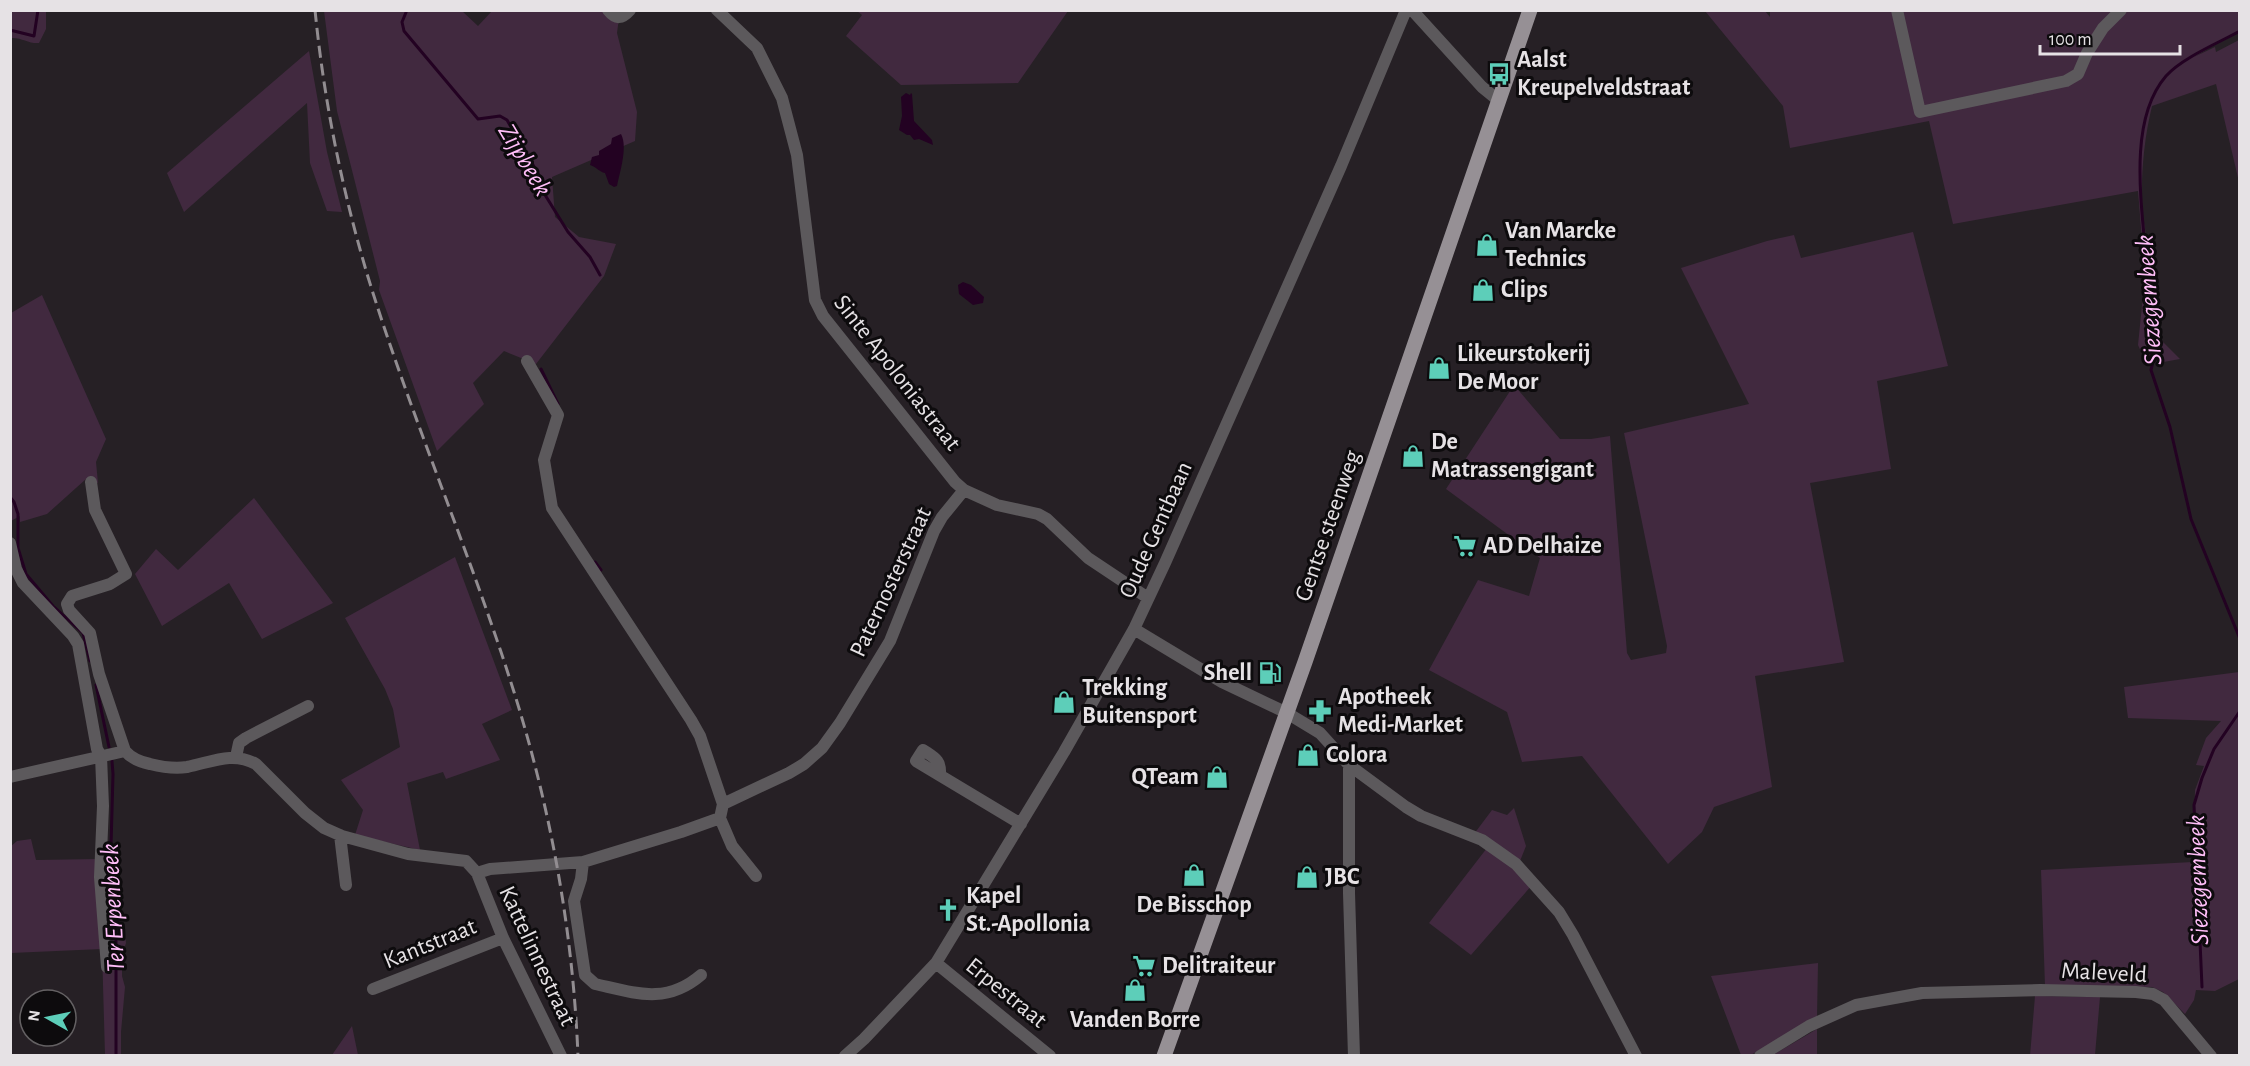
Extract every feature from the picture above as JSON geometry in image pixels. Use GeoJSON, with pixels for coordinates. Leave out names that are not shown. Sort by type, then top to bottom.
{"type":"FeatureCollection","features":[{"type":"Feature","properties":{"kind":"main road","name":"Gentse steenweg"},"geometry":{"type":"LineString","coordinates":[[1164,1056],[1287,713],[1530,10]]}},
{"type":"Feature","properties":{"kind":"street"},"geometry":{"type":"LineString","coordinates":[[608,10],[619,18],[624,17],[630,10]]}},
{"type":"Feature","properties":{"kind":"street","name":"Sinte Apoloniastraat"},"geometry":{"type":"LineString","coordinates":[[717,10],[757,48],[782,98],[797,155],[817,308],[955,482],[964,490],[1007,509],[1038,514],[1088,558],[1148,598]]}},
{"type":"Feature","properties":{"kind":"street","name":"Oude Gentbaan"},"geometry":{"type":"LineString","coordinates":[[845,1056],[936,963],[1134,629],[1341,166],[1406,10]]}},
{"type":"Feature","properties":{"kind":"street"},"geometry":{"type":"LineString","coordinates":[[1412,10],[1482,87],[1498,100]]}},
{"type":"Feature","properties":{"kind":"street"},"geometry":{"type":"LineString","coordinates":[[1897,10],[1920,112],[2066,81],[2078,74],[2087,53],[2103,28],[2121,10]]}},
{"type":"Feature","properties":{"kind":"street"},"geometry":{"type":"LineString","coordinates":[[530,365],[558,415],[544,460],[552,508],[700,736],[723,804],[720,818],[732,846],[756,876]]}},
{"type":"Feature","properties":{"kind":"street"},"geometry":{"type":"LineString","coordinates":[[91,482],[95,510],[126,574],[110,584],[72,596],[67,604],[69,610],[90,633],[99,674],[125,751],[141,762],[172,768],[226,757],[246,759],[256,764],[305,813],[324,828],[340,835],[408,854],[466,861],[477,873],[490,869],[583,862],[720,818]]}},
{"type":"Feature","properties":{"kind":"street","name":"Paternosterstraat"},"geometry":{"type":"LineString","coordinates":[[723,804],[797,769],[822,747],[840,723],[890,641],[934,531],[942,517],[964,490]]}},
{"type":"Feature","properties":{"kind":"street"},"geometry":{"type":"LineString","coordinates":[[10,543],[16,569],[23,584],[78,644],[97,749],[101,756],[103,806],[100,888],[108,967]]}},
{"type":"Feature","properties":{"kind":"street"},"geometry":{"type":"LineString","coordinates":[[1134,629],[1222,682],[1287,713],[1320,733],[1349,765],[1406,807],[1421,816],[1482,840],[1516,864],[1559,912],[1636,1056]]}},
{"type":"Feature","properties":{"kind":"street"},"geometry":{"type":"LineString","coordinates":[[237,757],[239,743],[308,706]]}},
{"type":"Feature","properties":{"kind":"street"},"geometry":{"type":"LineString","coordinates":[[10,777],[125,751]]}},
{"type":"Feature","properties":{"kind":"street"},"geometry":{"type":"LineString","coordinates":[[1349,765],[1349,893],[1354,1056]]}},
{"type":"Feature","properties":{"kind":"street"},"geometry":{"type":"LineString","coordinates":[[940,775],[1020,824]]}},
{"type":"Feature","properties":{"kind":"street"},"geometry":{"type":"LineString","coordinates":[[340,835],[346,885]]}},
{"type":"Feature","properties":{"kind":"street"},"geometry":{"type":"LineString","coordinates":[[583,862],[581,879],[574,901],[585,975],[589,980],[595,984],[649,996],[662,995],[689,986],[701,975]]}},
{"type":"Feature","properties":{"kind":"street","name":"Kattelinnestraat"},"geometry":{"type":"LineString","coordinates":[[477,873],[503,938],[561,1056]]}},
{"type":"Feature","properties":{"kind":"street","name":"Kantstraat"},"geometry":{"type":"LineString","coordinates":[[373,989],[503,938]]}},
{"type":"Feature","properties":{"kind":"street","name":"Erpestraat"},"geometry":{"type":"LineString","coordinates":[[936,963],[1050,1056]]}},
{"type":"Feature","properties":{"kind":"street","name":"Maleveld"},"geometry":{"type":"LineString","coordinates":[[1760,1056],[1809,1026],[1856,1005],[1922,993],[2040,990],[2153,994],[2164,1000],[2211,1056]]}},
{"type":"Feature","properties":{"kind":"shaded area"},"geometry":{"type":"Polygon","coordinates":[[[10,11],[46,11],[46,29],[39,43],[11,38],[10,11]]]}},
{"type":"Feature","properties":{"kind":"shaded area"},"geometry":{"type":"Polygon","coordinates":[[[324,11],[462,11],[478,26],[492,11],[608,11],[619,18],[617,33],[637,112],[635,141],[552,177],[555,217],[579,237],[616,244],[604,276],[536,364],[504,351],[473,383],[484,404],[437,451],[379,290],[380,281],[337,111],[324,11]]]}},
{"type":"Feature","properties":{"kind":"shaded area"},"geometry":{"type":"Polygon","coordinates":[[[857,11],[1068,11],[1018,83],[901,85],[846,36],[862,15],[857,11]]]}},
{"type":"Feature","properties":{"kind":"shaded area"},"geometry":{"type":"Polygon","coordinates":[[[1705,11],[1765,11],[1770,17],[1770,11],[2239,11],[2239,31],[2194,57],[2215,47],[2216,52],[2239,40],[2239,182],[2216,84],[2152,106],[2147,131],[2142,207],[2154,279],[2154,304],[2150,329],[2180,359],[2147,365],[2138,345],[2145,276],[2138,191],[1953,224],[1929,121],[1790,148],[1783,106],[1705,11]]]}},
{"type":"Feature","properties":{"kind":"shaded area"},"geometry":{"type":"Polygon","coordinates":[[[309,51],[327,152],[342,212],[327,211],[310,163],[307,103],[184,212],[167,173],[309,51]]]}},
{"type":"Feature","properties":{"kind":"shaded area"},"geometry":{"type":"Polygon","coordinates":[[[906,93],[912,94],[914,121],[932,140],[933,145],[919,139],[914,140],[910,135],[899,130],[902,116],[901,97],[906,93]]]}},
{"type":"Feature","properties":{"kind":"shaded area"},"geometry":{"type":"Polygon","coordinates":[[[621,134],[624,146],[623,159],[617,186],[614,187],[609,184],[605,173],[590,165],[592,157],[599,155],[599,151],[611,144],[612,138],[621,134]]]}},
{"type":"Feature","properties":{"kind":"shaded area"},"geometry":{"type":"Polygon","coordinates":[[[1913,232],[1948,366],[1877,381],[1891,469],[1810,483],[1844,662],[1755,676],[1772,787],[1714,807],[1702,832],[1668,864],[1582,756],[1522,762],[1507,712],[1429,670],[1478,580],[1529,596],[1540,558],[1446,489],[1514,385],[1560,439],[1591,439],[1610,436],[1627,653],[1631,660],[1666,653],[1667,646],[1624,433],[1749,404],[1681,268],[1767,241],[1794,235],[1801,258],[1913,232]]]}},
{"type":"Feature","properties":{"kind":"shaded area"},"geometry":{"type":"Polygon","coordinates":[[[963,282],[971,285],[984,297],[983,303],[973,305],[959,294],[958,285],[963,282]]]}},
{"type":"Feature","properties":{"kind":"shaded area"},"geometry":{"type":"Polygon","coordinates":[[[42,295],[106,439],[96,462],[98,483],[86,479],[47,514],[20,522],[20,516],[11,521],[11,313],[42,295]]]}},
{"type":"Feature","properties":{"kind":"shaded area"},"geometry":{"type":"Polygon","coordinates":[[[254,498],[333,603],[262,639],[229,583],[162,626],[135,574],[156,549],[178,570],[254,498]]]}},
{"type":"Feature","properties":{"kind":"shaded area"},"geometry":{"type":"Polygon","coordinates":[[[455,557],[512,710],[482,724],[500,760],[446,779],[443,772],[407,783],[420,850],[355,835],[363,810],[341,780],[400,747],[393,709],[385,689],[345,618],[455,557]]]}},
{"type":"Feature","properties":{"kind":"shaded area"},"geometry":{"type":"Polygon","coordinates":[[[2239,672],[2239,979],[2215,991],[2196,990],[2194,1000],[2185,1014],[2163,992],[2152,987],[2045,986],[2041,870],[2193,862],[2195,790],[2204,766],[2196,765],[2206,738],[2221,721],[2128,718],[2124,687],[2239,672]]]}},
{"type":"Feature","properties":{"kind":"shaded area"},"geometry":{"type":"Polygon","coordinates":[[[1514,808],[1526,846],[1520,861],[1474,834],[1492,810],[1507,815],[1514,808]]]}},
{"type":"Feature","properties":{"kind":"shaded area"},"geometry":{"type":"Polygon","coordinates":[[[31,839],[36,860],[98,859],[114,854],[113,873],[118,924],[125,935],[126,943],[122,955],[122,976],[125,987],[121,1055],[105,1055],[102,949],[11,953],[10,847],[17,841],[31,839]]]}},
{"type":"Feature","properties":{"kind":"shaded area"},"geometry":{"type":"Polygon","coordinates":[[[1487,848],[1517,870],[1532,885],[1471,955],[1429,923],[1487,848]]]}},
{"type":"Feature","properties":{"kind":"shaded area"},"geometry":{"type":"Polygon","coordinates":[[[1818,963],[1817,1017],[1751,1055],[1741,1055],[1711,976],[1818,963]]]}},
{"type":"Feature","properties":{"kind":"shaded area"},"geometry":{"type":"Polygon","coordinates":[[[2035,996],[2100,997],[2095,1055],[2030,1056],[2035,996]]]}},
{"type":"Feature","properties":{"kind":"shaded area"},"geometry":{"type":"Polygon","coordinates":[[[352,1026],[358,1055],[332,1055],[352,1026]]]}},
{"type":"Feature","properties":{"kind":"shaded area"},"geometry":{"type":"Polygon","coordinates":[[[1817,1029],[1817,1055],[1771,1056],[1817,1029]]]}},
{"type":"Feature","properties":{"kind":"waterway","name":"Ter Erpenbeek"},"geometry":{"type":"LineString","coordinates":[[10,30],[34,36],[38,10]]}},
{"type":"Feature","properties":{"kind":"waterway","name":"Zijpbeek"},"geometry":{"type":"LineString","coordinates":[[407,10],[402,22],[404,31],[478,119],[500,116],[507,120],[540,177],[542,190],[568,232],[590,257],[600,275]]}},
{"type":"Feature","properties":{"kind":"waterway","name":"Siezegembeek"},"geometry":{"type":"LineString","coordinates":[[2240,31],[2191,57],[2166,76],[2151,100],[2143,128],[2140,160],[2149,292],[2148,337],[2152,358],[2151,370],[2170,427],[2191,519],[2240,639]]}},
{"type":"Feature","properties":{"kind":"waterway","name":"Zijpbeek"},"geometry":{"type":"LineString","coordinates":[[541,369],[558,404]]}},
{"type":"Feature","properties":{"kind":"waterway","name":"Ter Erpenbeek"},"geometry":{"type":"LineString","coordinates":[[10,497],[18,514],[18,548],[26,574],[53,606],[83,633],[90,661]]}},
{"type":"Feature","properties":{"kind":"waterway","name":"Zijpbeek"},"geometry":{"type":"LineString","coordinates":[[595,562],[601,570]]}},
{"type":"Feature","properties":{"kind":"waterway","name":"Ter Erpenbeek"},"geometry":{"type":"LineString","coordinates":[[96,685],[109,747]]}},
{"type":"Feature","properties":{"kind":"waterway","name":"Siezegembeek"},"geometry":{"type":"LineString","coordinates":[[2202,987],[2194,805],[2214,749],[2240,711]]}},
{"type":"Feature","properties":{"kind":"waterway","name":"Ter Erpenbeek"},"geometry":{"type":"LineString","coordinates":[[112,761],[111,846],[108,872],[111,920],[116,941],[116,1056]]}},
{"type":"Feature","properties":{"kind":"railway"},"geometry":{"type":"LineString","coordinates":[[315,10],[323,78],[335,145],[368,277],[403,381],[497,640],[539,781],[565,917],[578,1056]]}},
{"type":"Feature","properties":{"kind":"place","name":"Aalst Kreupelveldstraat"},"geometry":{"type":"Point","coordinates":[1499,74]}},
{"type":"Feature","properties":{"kind":"place","name":"Van Marcke Technics"},"geometry":{"type":"Point","coordinates":[1487,245]}},
{"type":"Feature","properties":{"kind":"place","name":"Clips"},"geometry":{"type":"Point","coordinates":[1483,290]}},
{"type":"Feature","properties":{"kind":"place","name":"Likeurstokerij De Moor"},"geometry":{"type":"Point","coordinates":[1439,368]}},
{"type":"Feature","properties":{"kind":"place","name":"De Matrassengigant"},"geometry":{"type":"Point","coordinates":[1413,456]}},
{"type":"Feature","properties":{"kind":"place","name":"AD Delhaize"},"geometry":{"type":"Point","coordinates":[1465,546]}},
{"type":"Feature","properties":{"kind":"place","name":"Shell"},"geometry":{"type":"Point","coordinates":[1270,673]}},
{"type":"Feature","properties":{"kind":"place","name":"Trekking Buitensport"},"geometry":{"type":"Point","coordinates":[1064,702]}},
{"type":"Feature","properties":{"kind":"place","name":"Apotheek Medi-Market"},"geometry":{"type":"Point","coordinates":[1320,711]}},
{"type":"Feature","properties":{"kind":"place","name":"Colora"},"geometry":{"type":"Point","coordinates":[1308,755]}},
{"type":"Feature","properties":{"kind":"place","name":"QTeam"},"geometry":{"type":"Point","coordinates":[1217,777]}},
{"type":"Feature","properties":{"kind":"place","name":"De Bisschop"},"geometry":{"type":"Point","coordinates":[1194,875]}},
{"type":"Feature","properties":{"kind":"place","name":"JBC"},"geometry":{"type":"Point","coordinates":[1307,877]}},
{"type":"Feature","properties":{"kind":"place","name":"Kapel St.-Apollonia"},"geometry":{"type":"Point","coordinates":[948,910]}},
{"type":"Feature","properties":{"kind":"place","name":"Delitraiteur"},"geometry":{"type":"Point","coordinates":[1144,966]}},
{"type":"Feature","properties":{"kind":"place","name":"Vanden Borre"},"geometry":{"type":"Point","coordinates":[1135,990]}}]}
